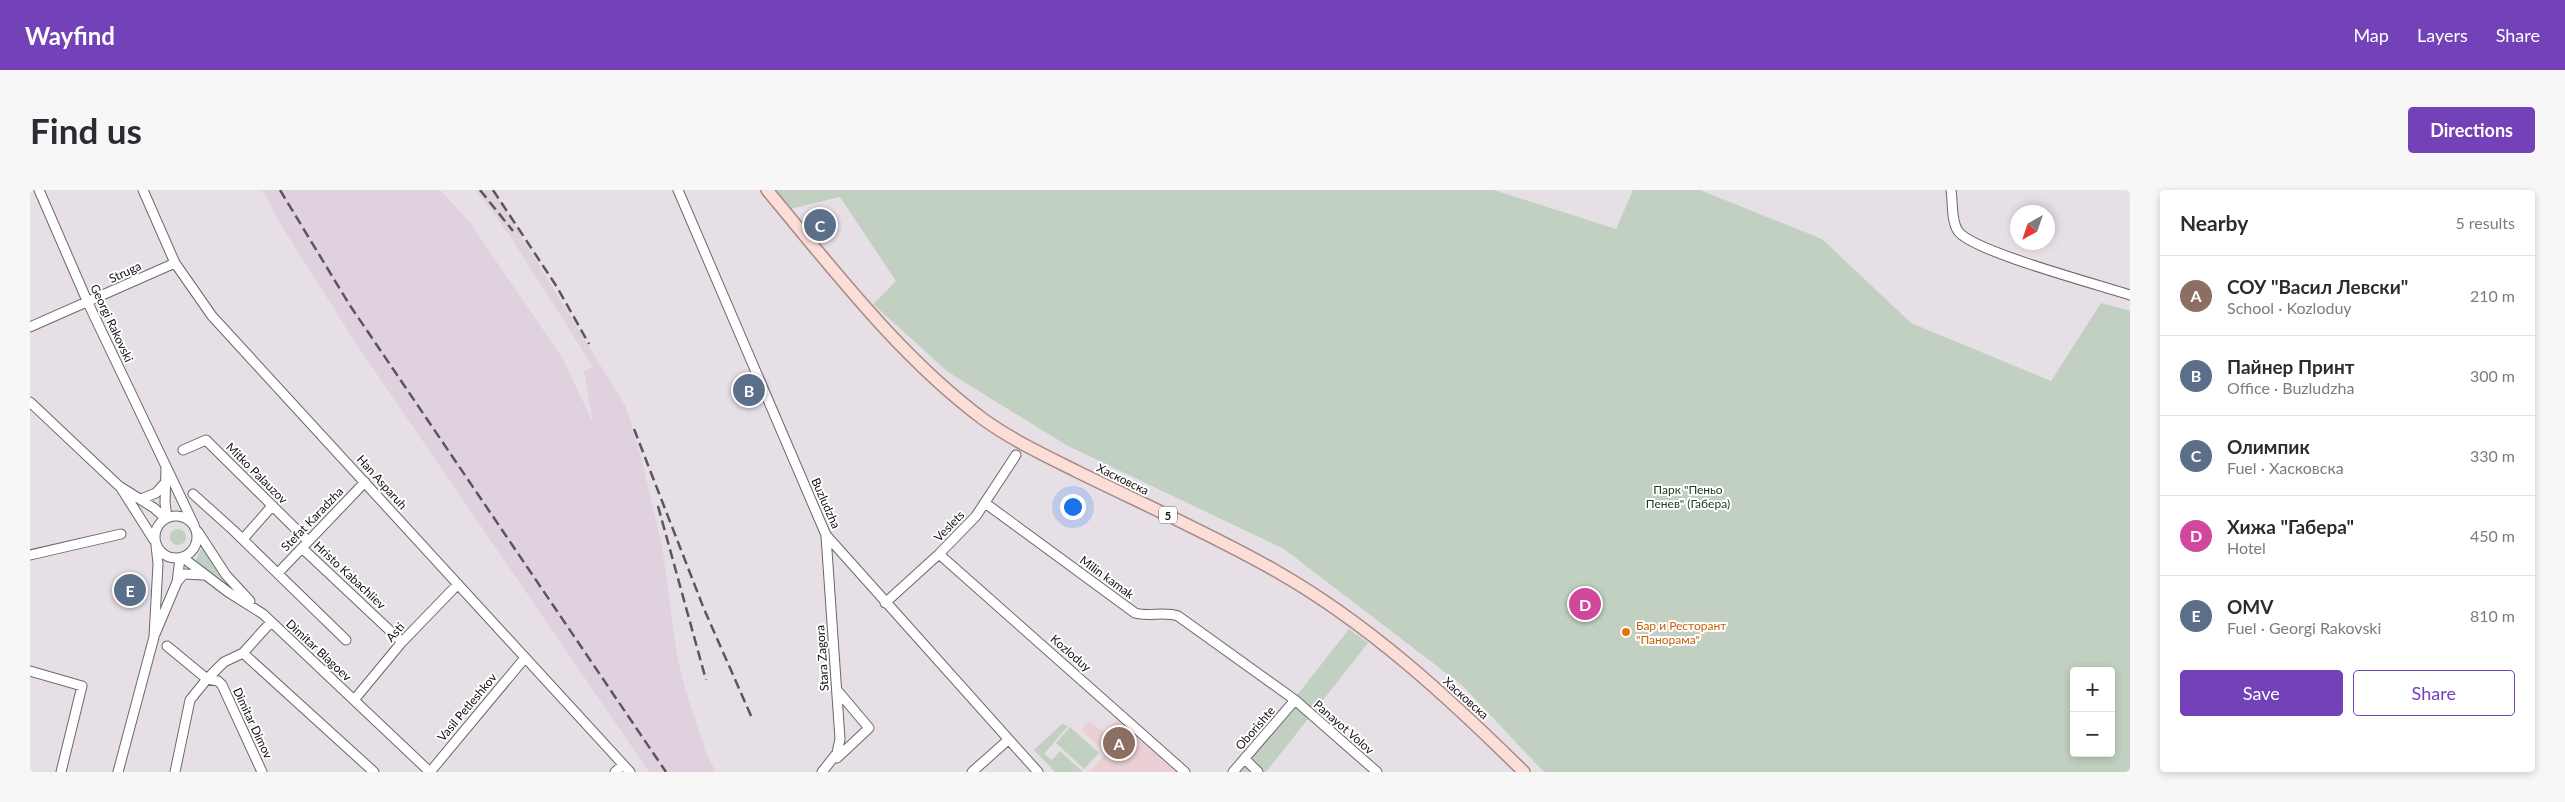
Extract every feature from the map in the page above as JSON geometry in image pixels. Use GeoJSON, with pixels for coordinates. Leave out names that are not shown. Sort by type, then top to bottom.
{"type":"FeatureCollection","features":[{"type":"Feature","properties":{"kind":"main road","name":"Хасковска"},"geometry":{"type":"LineString","coordinates":[[768,190],[876,320],[927,372],[982,418],[1022,444],[1238,551],[1309,591],[1406,662],[1524,772]]}},
{"type":"Feature","properties":{"kind":"street","name":"Georgi Rakovski"},"geometry":{"type":"LineString","coordinates":[[39,190],[88,303],[195,527],[226,575],[263,614]]}},
{"type":"Feature","properties":{"kind":"street","name":"Han Asparuh"},"geometry":{"type":"LineString","coordinates":[[143,190],[175,263],[212,316],[458,584],[524,659],[626,768]]}},
{"type":"Feature","properties":{"kind":"street","name":"Buzludzha"},"geometry":{"type":"LineString","coordinates":[[678,190],[826,535],[1038,772]]}},
{"type":"Feature","properties":{"kind":"street"},"geometry":{"type":"LineString","coordinates":[[1951,190],[1957,229],[1970,241],[2013,258],[2130,295]]}},
{"type":"Feature","properties":{"kind":"street","name":"Struga"},"geometry":{"type":"LineString","coordinates":[[30,327],[175,263]]}},
{"type":"Feature","properties":{"kind":"street"},"geometry":{"type":"LineString","coordinates":[[30,402],[119,486],[141,499],[166,518]]}},
{"type":"Feature","properties":{"kind":"street","name":"Mitko Palauzov"},"geometry":{"type":"LineString","coordinates":[[184,450],[206,440],[272,506],[305,544]]}},
{"type":"Feature","properties":{"kind":"street","name":"Veslets"},"geometry":{"type":"LineString","coordinates":[[885,602],[965,528],[985,503],[1016,455]]}},
{"type":"Feature","properties":{"kind":"street","name":"Georgi Rakovski"},"geometry":{"type":"LineString","coordinates":[[166,465],[166,518]]}},
{"type":"Feature","properties":{"kind":"street","name":"Stefat Karadzha"},"geometry":{"type":"LineString","coordinates":[[278,573],[364,482]]}},
{"type":"Feature","properties":{"kind":"street"},"geometry":{"type":"LineString","coordinates":[[141,499],[156,493],[165,483]]}},
{"type":"Feature","properties":{"kind":"street"},"geometry":{"type":"LineString","coordinates":[[119,486],[155,543],[166,556],[181,558]]}},
{"type":"Feature","properties":{"kind":"street"},"geometry":{"type":"LineString","coordinates":[[193,494],[243,539],[346,640]]}},
{"type":"Feature","properties":{"kind":"street","name":"Milin kamak"},"geometry":{"type":"LineString","coordinates":[[985,503],[1135,613],[1178,616],[1295,700]]}},
{"type":"Feature","properties":{"kind":"street"},"geometry":{"type":"LineString","coordinates":[[243,539],[272,506]]}},
{"type":"Feature","properties":{"kind":"street"},"geometry":{"type":"LineString","coordinates":[[118,772],[154,636],[177,582],[181,558],[193,549],[197,536],[195,527],[179,516],[166,518],[156,528],[155,543],[158,564],[154,636]]}},
{"type":"Feature","properties":{"kind":"street"},"geometry":{"type":"LineString","coordinates":[[30,555],[122,534]]}},
{"type":"Feature","properties":{"kind":"street","name":"Stara Zagora"},"geometry":{"type":"LineString","coordinates":[[822,772],[833,761],[840,746],[826,535]]}},
{"type":"Feature","properties":{"kind":"street","name":"Hristo Kabachliev"},"geometry":{"type":"LineString","coordinates":[[305,544],[402,642]]}},
{"type":"Feature","properties":{"kind":"street","name":"Kozloduy"},"geometry":{"type":"LineString","coordinates":[[939,554],[1185,772]]}},
{"type":"Feature","properties":{"kind":"street","name":"Dimitar Blagoev"},"geometry":{"type":"LineString","coordinates":[[181,558],[263,614],[430,772]]}},
{"type":"Feature","properties":{"kind":"street"},"geometry":{"type":"LineString","coordinates":[[177,582],[184,574],[192,573],[206,576]]}},
{"type":"Feature","properties":{"kind":"street","name":"Asti"},"geometry":{"type":"LineString","coordinates":[[354,700],[402,642],[458,584]]}},
{"type":"Feature","properties":{"kind":"street"},"geometry":{"type":"LineString","coordinates":[[175,772],[190,700],[206,679],[224,662],[243,653],[272,622]]}},
{"type":"Feature","properties":{"kind":"street"},"geometry":{"type":"LineString","coordinates":[[167,646],[206,679]]}},
{"type":"Feature","properties":{"kind":"street"},"geometry":{"type":"LineString","coordinates":[[243,653],[374,772]]}},
{"type":"Feature","properties":{"kind":"street","name":"Vasil Petleshkov"},"geometry":{"type":"LineString","coordinates":[[430,772],[524,659]]}},
{"type":"Feature","properties":{"kind":"street"},"geometry":{"type":"LineString","coordinates":[[30,671],[82,686],[61,772]]}},
{"type":"Feature","properties":{"kind":"street","name":"Dimitar Dimov"},"geometry":{"type":"LineString","coordinates":[[206,679],[218,681],[222,685],[262,772]]}},
{"type":"Feature","properties":{"kind":"street"},"geometry":{"type":"LineString","coordinates":[[833,761],[869,728],[837,690]]}},
{"type":"Feature","properties":{"kind":"street","name":"Oborishte"},"geometry":{"type":"LineString","coordinates":[[1233,772],[1295,700]]}},
{"type":"Feature","properties":{"kind":"street","name":"Panayot Volov"},"geometry":{"type":"LineString","coordinates":[[1295,700],[1377,772]]}},
{"type":"Feature","properties":{"kind":"street"},"geometry":{"type":"LineString","coordinates":[[972,772],[1008,740]]}},
{"type":"Feature","properties":{"kind":"street"},"geometry":{"type":"LineString","coordinates":[[1245,759],[1258,772]]}},
{"type":"Feature","properties":{"kind":"street"},"geometry":{"type":"LineString","coordinates":[[615,772],[626,768]]}},
{"type":"Feature","properties":{"kind":"shaded area"},"geometry":{"type":"Polygon","coordinates":[[[262,190],[440,190],[468,220],[563,359],[593,423],[584,371],[593,367],[510,236],[476,190],[493,190],[626,407],[642,461],[662,546],[677,656],[706,753],[716,772],[649,772],[357,345],[284,230],[262,190]]]}},
{"type":"Feature","properties":{"kind":"shaded area"},"geometry":{"type":"Polygon","coordinates":[[[1117,719],[1176,772],[1089,772],[1106,753],[1081,730],[1089,721],[1105,733],[1117,719]]]}},
{"type":"Feature","properties":{"kind":"green space","name":"Парк \"Пеньо Пенев\" (Габера)"},"geometry":{"type":"Polygon","coordinates":[[[771,190],[1494,190],[1616,229],[1633,190],[1700,190],[1822,239],[1911,323],[2051,381],[2101,303],[2130,311],[2130,772],[1544,772],[1463,686],[1284,549],[1068,446],[948,372],[873,304],[896,281],[840,197],[790,209],[771,190]]]}},
{"type":"Feature","properties":{"kind":"green space"},"geometry":{"type":"Polygon","coordinates":[[[175,529],[181,529],[186,534],[184,543],[175,545],[170,540],[170,534],[175,529]]]}},
{"type":"Feature","properties":{"kind":"green space"},"geometry":{"type":"Polygon","coordinates":[[[202,546],[223,580],[196,561],[202,546]]]}},
{"type":"Feature","properties":{"kind":"green space"},"geometry":{"type":"Polygon","coordinates":[[[1349,629],[1368,643],[1266,772],[1237,772],[1349,629]]]}},
{"type":"Feature","properties":{"kind":"green space"},"geometry":{"type":"Polygon","coordinates":[[[1062,724],[1068,726],[1044,754],[1052,760],[1060,751],[1083,772],[1055,772],[1034,750],[1062,724]]]}},
{"type":"Feature","properties":{"kind":"green space"},"geometry":{"type":"Polygon","coordinates":[[[1070,727],[1099,753],[1084,769],[1056,743],[1070,727]]]}},
{"type":"Feature","properties":{"kind":"railway"},"geometry":{"type":"LineString","coordinates":[[280,190],[349,304],[666,772]]}},
{"type":"Feature","properties":{"kind":"railway"},"geometry":{"type":"LineString","coordinates":[[480,190],[513,231]]}},
{"type":"Feature","properties":{"kind":"railway"},"geometry":{"type":"LineString","coordinates":[[493,190],[557,287],[589,344]]}},
{"type":"Feature","properties":{"kind":"railway"},"geometry":{"type":"LineString","coordinates":[[634,429],[704,609],[752,718]]}},
{"type":"Feature","properties":{"kind":"railway"},"geometry":{"type":"LineString","coordinates":[[658,506],[706,680]]}},
{"type":"Feature","properties":{"kind":"place","name":"Олимпик"},"geometry":{"type":"Point","coordinates":[820,225]}},
{"type":"Feature","properties":{"kind":"place","name":"Пайнер Принт"},"geometry":{"type":"Point","coordinates":[749,390]}},
{"type":"Feature","properties":{"kind":"place","name":"OMV"},"geometry":{"type":"Point","coordinates":[130,590]}},
{"type":"Feature","properties":{"kind":"place","name":"Хижа \"Габера\""},"geometry":{"type":"Point","coordinates":[1585,604]}},
{"type":"Feature","properties":{"kind":"place","name":"Бар и Ресторант \"Панорама\""},"geometry":{"type":"Point","coordinates":[1626,632]}},
{"type":"Feature","properties":{"kind":"place","name":"СОУ \"Васил Левски\""},"geometry":{"type":"Point","coordinates":[1119,743]}}]}
